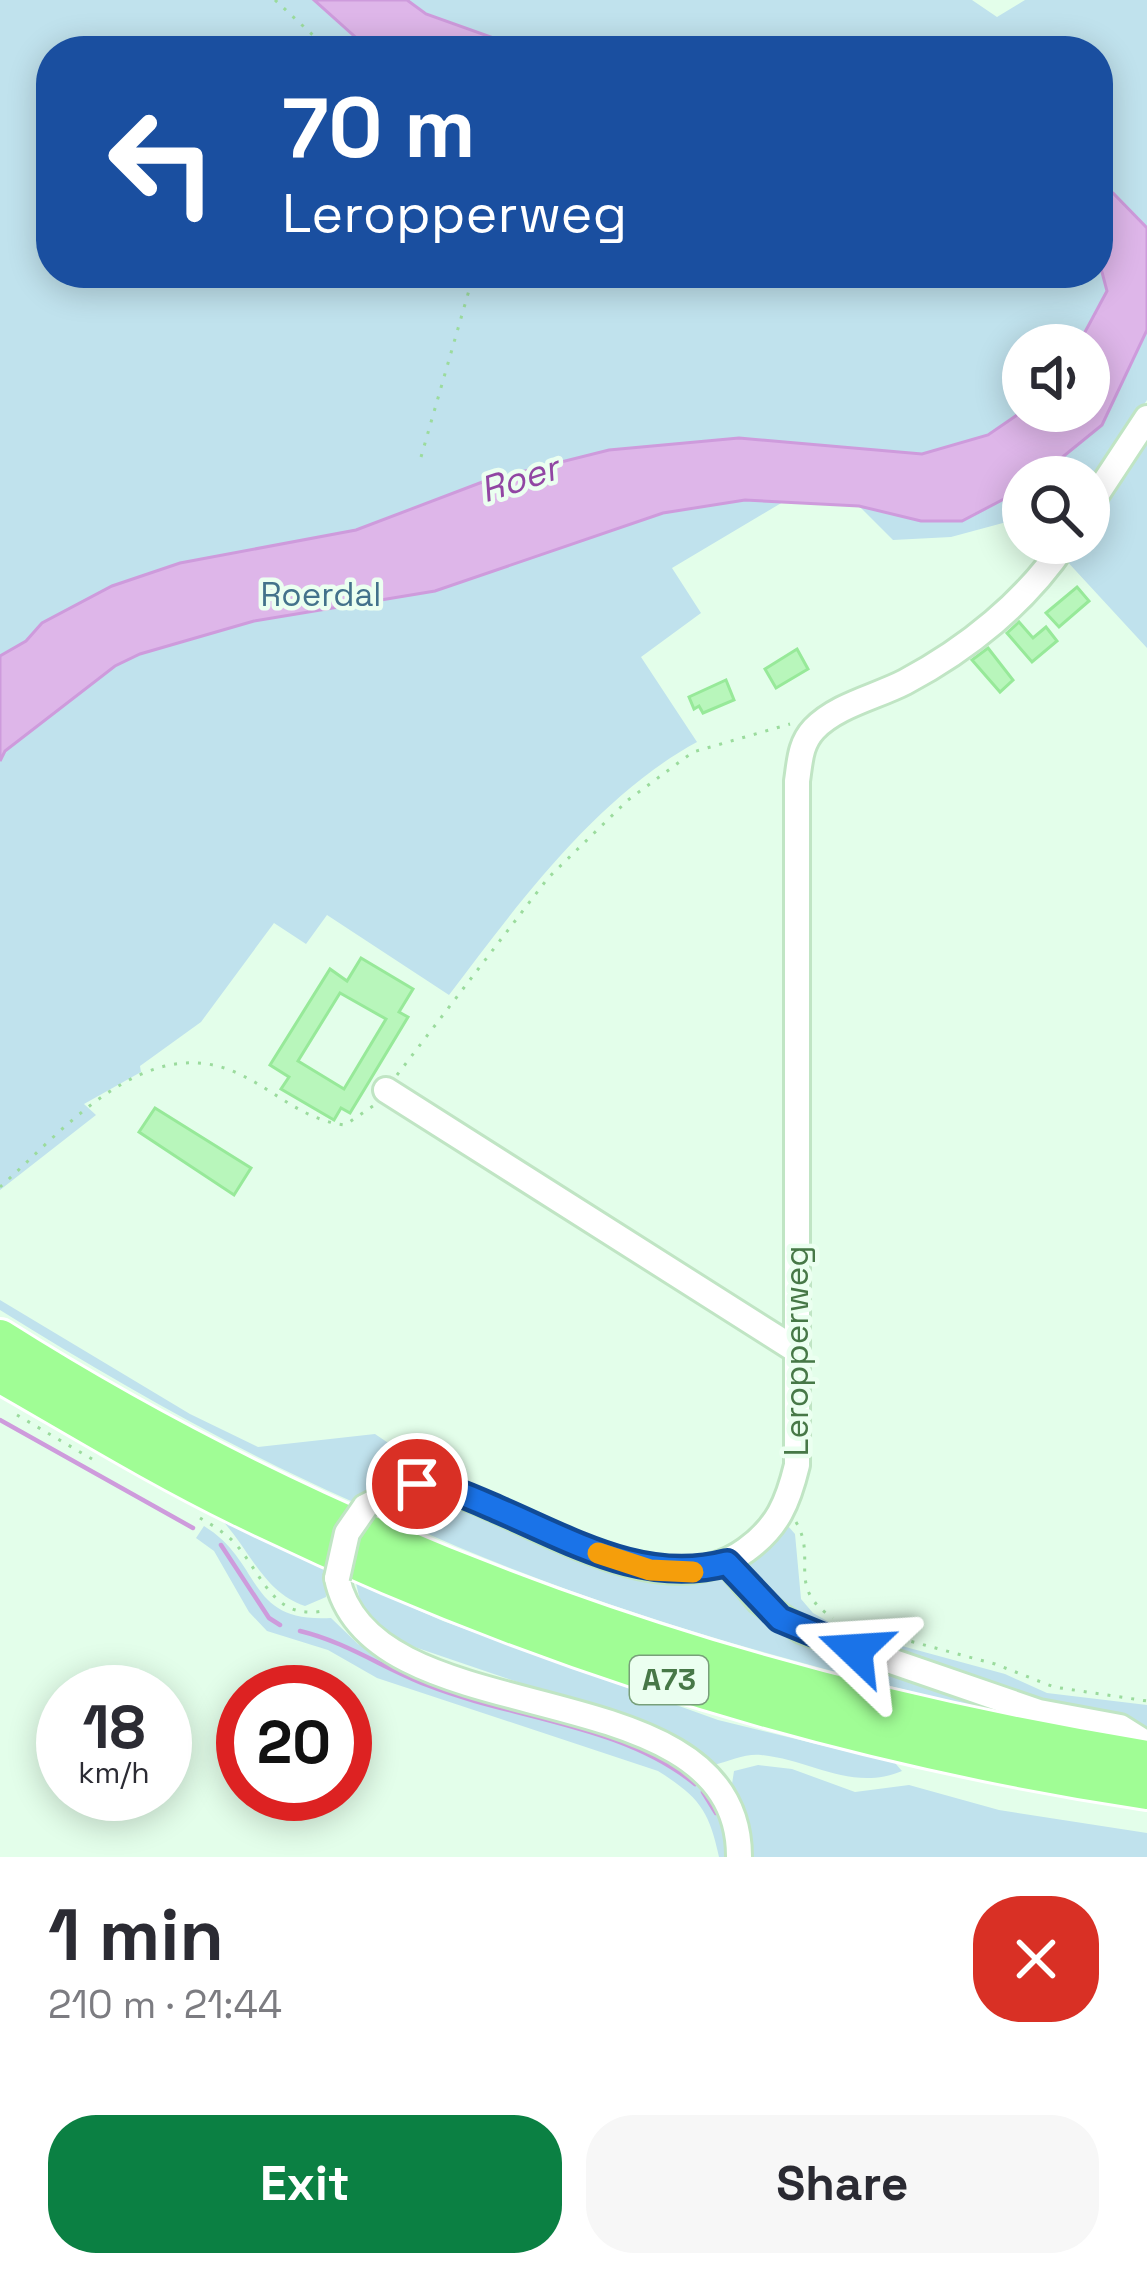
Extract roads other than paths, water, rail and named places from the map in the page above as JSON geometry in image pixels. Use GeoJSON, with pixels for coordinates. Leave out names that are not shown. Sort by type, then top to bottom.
{"type":"FeatureCollection","features":[{"type":"Feature","properties":{"kind":"highway","name":"A73"},"geometry":{"type":"LineString","coordinates":[[0,1338],[111,1404],[290,1497],[546,1606],[745,1672],[882,1709],[1147,1760]]}},
{"type":"Feature","properties":{"kind":"highway","name":"A73"},"geometry":{"type":"LineString","coordinates":[[0,1374],[237,1506],[431,1593],[572,1647],[848,1732],[1009,1768],[1147,1791]]}},
{"type":"Feature","properties":{"kind":"street"},"geometry":{"type":"LineString","coordinates":[[1110,474],[1147,418]]}},
{"type":"Feature","properties":{"kind":"street","name":"Leropperweg"},"geometry":{"type":"LineString","coordinates":[[727,1563],[757,1542],[787,1508],[796,1465],[797,781],[802,745],[830,716],[942,661],[1029,589],[1049,564]]}},
{"type":"Feature","properties":{"kind":"street"},"geometry":{"type":"LineString","coordinates":[[386,1090],[796,1350]]}},
{"type":"Feature","properties":{"kind":"street"},"geometry":{"type":"LineString","coordinates":[[739,1857],[738,1833],[727,1800],[710,1775],[681,1751],[475,1683],[378,1644],[352,1618],[338,1578],[347,1533],[365,1507],[406,1486],[431,1485],[650,1570],[694,1572],[727,1563],[759,1601],[801,1630],[1039,1712],[1120,1727],[1147,1744]]}},
{"type":"Feature","properties":{"kind":"water"},"geometry":{"type":"Polygon","coordinates":[[[314,0],[407,0],[426,14],[488,36],[354,36],[314,0]]]}},
{"type":"Feature","properties":{"kind":"water"},"geometry":{"type":"Polygon","coordinates":[[[1113,193],[1147,228],[1147,330],[1110,408],[1110,324],[1089,324],[1106,288],[1113,288],[1113,193]]]}},
{"type":"Feature","properties":{"kind":"water","name":"Roer"},"geometry":{"type":"Polygon","coordinates":[[[1002,425],[1002,432],[1093,432],[1064,456],[1002,456],[1002,500],[962,521],[921,521],[859,506],[745,500],[663,513],[435,591],[254,621],[140,654],[115,666],[5,751],[0,761],[0,656],[26,641],[42,623],[112,586],[180,563],[356,530],[485,481],[609,450],[739,438],[922,454],[988,435],[1002,425]]]}},
{"type":"Feature","properties":{"kind":"waterway"},"geometry":{"type":"LineString","coordinates":[[0,1420],[193,1528]]}},
{"type":"Feature","properties":{"kind":"waterway"},"geometry":{"type":"LineString","coordinates":[[221,1545],[269,1618],[280,1625]]}},
{"type":"Feature","properties":{"kind":"waterway"},"geometry":{"type":"LineString","coordinates":[[300,1631],[460,1697],[601,1735],[666,1764],[695,1784]]}},
{"type":"Feature","properties":{"kind":"waterway"},"geometry":{"type":"LineString","coordinates":[[703,1792],[716,1813]]}},
{"type":"Feature","properties":{"kind":"park label","name":"Roerdal"},"geometry":{"type":"Point","coordinates":[321,594]}}]}
